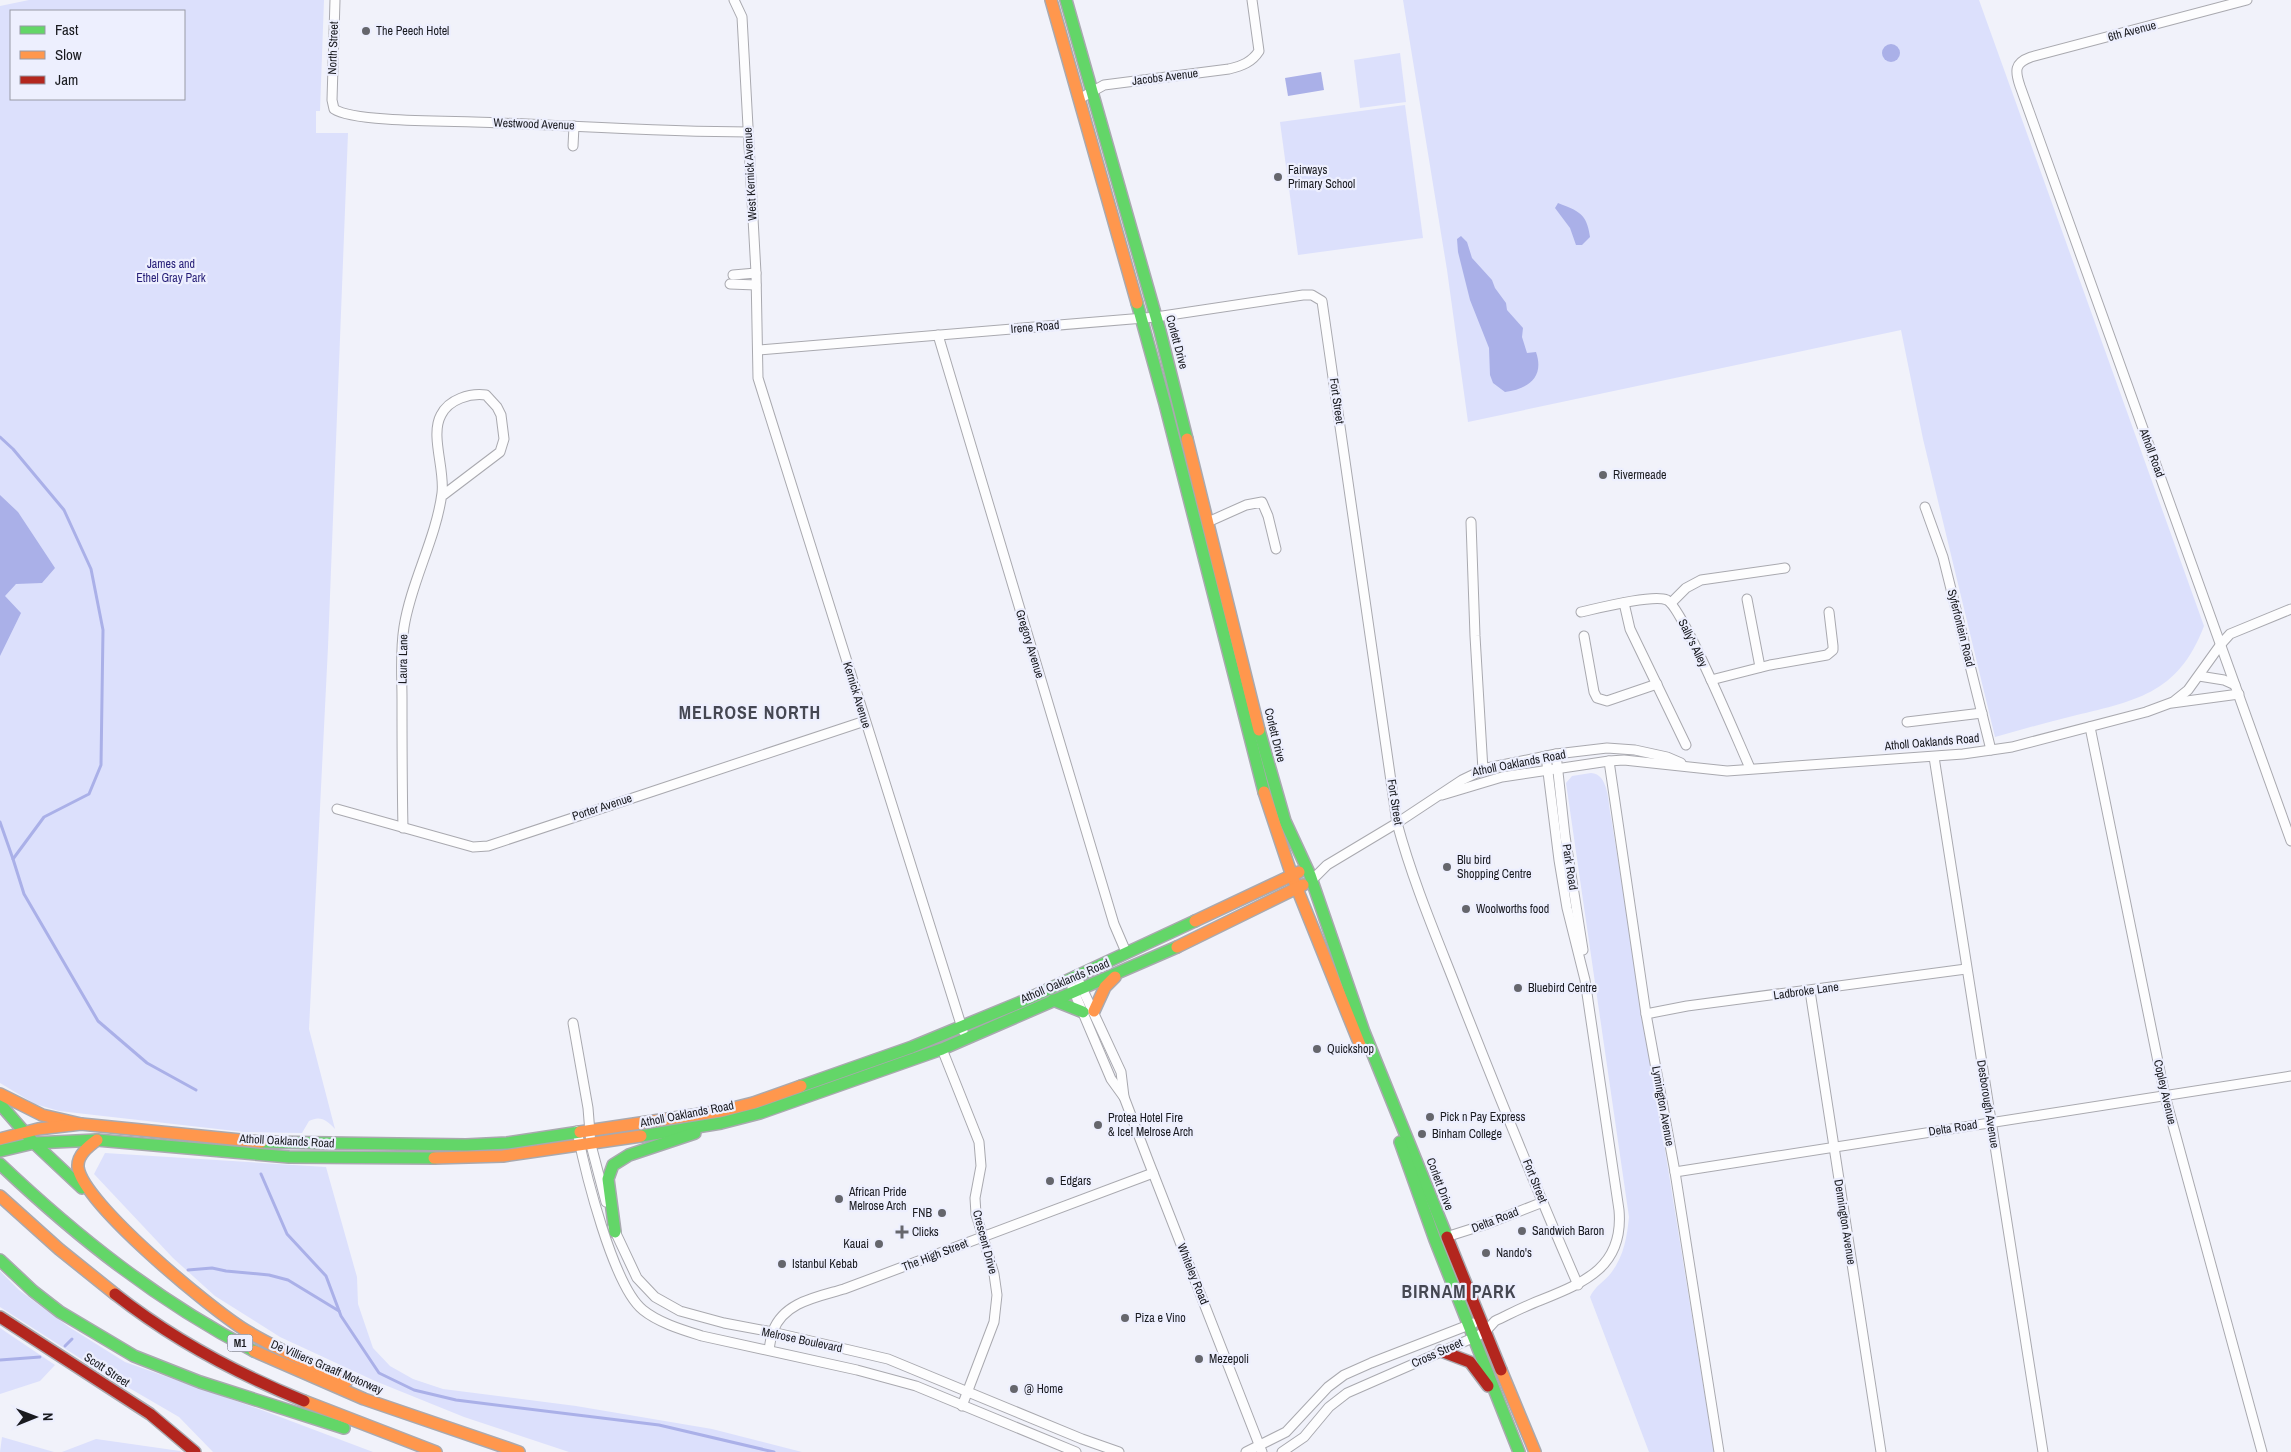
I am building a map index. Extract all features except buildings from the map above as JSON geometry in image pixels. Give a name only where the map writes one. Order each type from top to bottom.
[{"type":"main road","name":"Corlett Drive","points":[[1052,0],[1193,511],[1258,774],[1292,876],[1393,1124],[1436,1240],[1535,1452]]},
{"type":"main road","name":"Corlett Drive","points":[[1066,0],[1156,317],[1269,769],[1285,821],[1312,880],[1364,1032],[1446,1238],[1475,1322]]},
{"type":"main road","name":"Atholl Oaklands Road","points":[[0,1139],[24,1132],[63,1125],[81,1124],[261,1142],[489,1144],[721,1110],[753,1102],[912,1046],[1021,1002],[1307,868]]},
{"type":"main road","name":"Atholl Oaklands Road","points":[[0,1151],[34,1143],[97,1140],[251,1154],[308,1157],[493,1156],[586,1146],[721,1123],[760,1113],[966,1039],[1053,1000],[1124,972],[1207,934],[1312,880]]},
{"type":"main road","points":[[1178,930],[1197,930],[1207,934]]},
{"type":"main road","points":[[1053,1000],[1088,1012],[1105,987],[1124,972]]},
{"type":"main road","points":[[0,1094],[42,1114],[81,1124]]},
{"type":"main road","points":[[0,1104],[34,1143],[172,1273],[232,1322],[350,1383],[374,1404]]},
{"type":"main road","points":[[615,1232],[608,1178],[613,1165],[629,1155],[721,1123]]},
{"type":"main road","points":[[97,1140],[82,1153],[78,1161],[78,1171],[84,1184],[106,1210]]},
{"type":"main road","name":"De Villiers Graaff Motorway","points":[[0,1164],[86,1241],[138,1281],[202,1321],[252,1349],[312,1378],[374,1404],[519,1452]]},
{"type":"main road","name":"M1","points":[[0,1196],[80,1267],[132,1305],[195,1346],[293,1397],[436,1452]]},
{"type":"main road","points":[[0,1260],[33,1291],[60,1312],[134,1356],[200,1382],[326,1423],[405,1441]]},
{"type":"main road","name":"Scott Street","points":[[0,1317],[150,1414],[195,1452]]},
{"type":"main road","name":"Corlett Drive","points":[[1480,1334],[1499,1402],[1519,1452]]},
{"type":"main road","points":[[1441,1351],[1470,1362],[1499,1402]]},
{"type":"street","name":"North Street","points":[[332,96],[335,0]]},
{"type":"street","name":"West Kernick Avenue","points":[[734,0],[742,17],[756,273],[758,350]]},
{"type":"street","name":"Jacobs Avenue","points":[[1079,98],[1104,85],[1243,66],[1256,55],[1259,46],[1252,0]]},
{"type":"street","name":"6th Avenue","points":[[2018,64],[2030,57],[2247,0]]},
{"type":"street","name":"Atholl Road","points":[[2018,64],[2016,72],[2020,86],[2291,841]]},
{"type":"street","name":"Westwood Avenue","points":[[332,96],[334,109],[342,114],[362,117],[748,132]]},
{"type":"street","points":[[573,146],[574,126]]},
{"type":"street","points":[[756,273],[731,280],[756,285]]},
{"type":"street","name":"Irene Road","points":[[758,350],[1156,317],[1312,295]]},
{"type":"street","name":"Fort Street","points":[[1312,295],[1322,301],[1324,308],[1397,823],[1406,858],[1578,1285]]},
{"type":"street","name":"Gregory Avenue","points":[[938,335],[1114,924],[1126,952]]},
{"type":"street","name":"Kernick Avenue","points":[[758,350],[757,369],[762,392],[966,1039]]},
{"type":"street","name":"Laura Lane","points":[[403,828],[402,640],[408,609],[432,536],[442,496],[444,478],[437,426],[441,414],[450,404],[471,395],[486,395],[498,407],[503,426],[504,439],[500,452],[442,496]]},
{"type":"street","points":[[1208,522],[1246,504],[1262,502],[1268,516],[1276,549]]},
{"type":"street","name":"Syferfontein Road","points":[[1925,507],[1944,557],[1991,750]]},
{"type":"street","points":[[1471,522],[1475,636],[1484,770]]},
{"type":"street","points":[[1581,612],[1654,598],[1671,603],[1686,588],[1701,580],[1785,568]]},
{"type":"street","points":[[1746,599],[1760,667]]},
{"type":"street","name":"Sally's Alley","points":[[1671,603],[1681,618],[1711,680],[1750,768]]},
{"type":"street","points":[[1624,604],[1630,630],[1686,745]]},
{"type":"street","name":"Atholl Oaklands Road","points":[[1442,795],[1497,779],[1609,761],[1624,760],[1720,771],[1934,756],[1991,750],[2090,727],[2146,712],[2170,703],[2184,695],[2230,634],[2242,627],[2291,608]]},
{"type":"street","points":[[1711,680],[1760,667],[1820,658],[1830,653],[1834,646],[1829,612]]},
{"type":"street","points":[[1584,636],[1594,692],[1597,698],[1607,702],[1657,684]]},
{"type":"street","points":[[2199,676],[2224,680],[2235,684]]},
{"type":"street","name":"Atholl Oaklands Road","points":[[2170,703],[2239,694]]},
{"type":"street","points":[[1908,722],[1982,713]]},
{"type":"street","name":"Porter Avenue","points":[[337,809],[473,847],[488,846],[865,720]]},
{"type":"street","name":"Copley Avenue","points":[[2090,727],[2165,1096],[2262,1452]]},
{"type":"street","name":"Atholl Oaklands Road","points":[[1312,880],[1327,865],[1442,795],[1462,780],[1484,770],[1556,754],[1624,748],[1667,757],[1691,767]]},
{"type":"street","name":"Park Road","points":[[1556,754],[1565,836],[1584,957],[1585,980]]},
{"type":"street","name":"Park Road","points":[[1546,756],[1561,874],[1585,980],[1615,1180]]},
{"type":"street","name":"Desborough Avenue","points":[[1934,756],[2043,1452]]},
{"type":"street","name":"Lymington Avenue","points":[[1609,761],[1646,1014],[1675,1172],[1719,1452]]},
{"type":"street","name":"Atholl Oaklands Road","points":[[1307,868],[1327,865]]},
{"type":"street","name":"Ladbroke Lane","points":[[1646,1014],[1687,1006],[1966,969]]},
{"type":"street","name":"Whiteley Road","points":[[1072,977],[1088,1012],[1121,1072],[1124,1097],[1261,1449]]},
{"type":"street","name":"Dennington Avenue","points":[[1810,991],[1881,1452]]},
{"type":"street","name":"Melrose Boulevard","points":[[573,1023],[588,1108],[589,1130],[586,1146],[608,1246],[626,1289],[642,1310],[682,1329],[702,1336],[881,1376],[916,1386],[1076,1452]]},
{"type":"street","name":"Crescent Drive","points":[[942,1048],[979,1142],[981,1166],[975,1206],[995,1280],[996,1310],[991,1331],[962,1406]]},
{"type":"street","name":"Delta Road","points":[[1675,1172],[2291,1076]]},
{"type":"street","name":"Melrose Boulevard","points":[[577,1132],[586,1146],[615,1232],[637,1278],[650,1292],[670,1306],[690,1315],[888,1359],[1082,1439],[1119,1452]]},
{"type":"street","name":"The High Street","points":[[769,1350],[772,1332],[780,1317],[787,1310],[799,1304],[1153,1173]]},
{"type":"street","name":"Cross Street","points":[[1282,1452],[1304,1436],[1324,1412],[1342,1397],[1360,1386],[1480,1334],[1495,1321],[1578,1285],[1607,1262],[1617,1241],[1620,1222],[1615,1180]]},
{"type":"street","name":"Delta Road","points":[[1446,1238],[1543,1202]]},
{"type":"street","name":"Cross Street","points":[[1261,1449],[1286,1432],[1335,1381],[1371,1363],[1475,1322],[1495,1321]]},
{"type":"street","points":[[1246,1452],[1261,1449]]},
{"type":"green space","name":"James and Ethel Gray Park","points":[[29,0],[324,0],[320,111],[316,111],[316,133],[348,133],[328,647],[309,1029],[335,1129],[326,1121],[317,1118],[309,1121],[302,1133],[244,1132],[59,1111],[35,1104],[0,1083],[0,6]]},
{"type":"green space","points":[[1403,0],[1979,0],[2204,626],[2193,649],[2181,667],[2167,681],[2133,699],[2114,706],[1995,737],[1923,439],[1901,330],[1468,422],[1447,270]]},
{"type":"green space","points":[[1400,53],[1406,102],[1360,108],[1354,60]]},
{"type":"green space","points":[[1405,105],[1423,238],[1298,255],[1280,122]]},
{"type":"green space","points":[[1591,773],[1601,778],[1607,790],[1714,1452],[1649,1452],[1590,1297],[1594,1290],[1611,1273],[1619,1260],[1626,1239],[1629,1217],[1566,783],[1572,776]]},
{"type":"green space","points":[[105,1153],[326,1167],[357,1277],[358,1304],[373,1348],[390,1366],[413,1379],[443,1389],[576,1406],[712,1429],[802,1452],[569,1452],[464,1417],[375,1381],[280,1337],[215,1296],[173,1258],[94,1174]]},
{"type":"green space","points":[[0,1271],[19,1290],[69,1327],[125,1362],[259,1409],[373,1452],[213,1452],[179,1417],[100,1371],[0,1307]]},
{"type":"green space","points":[[0,1328],[55,1365],[40,1381],[0,1394]]},
{"type":"green space","points":[[2,1437],[54,1452],[0,1452]]},
{"type":"green space","points":[[96,1439],[180,1451],[181,1452],[62,1452]]},
{"type":"water","points":[[1887,44],[1895,44],[1900,49],[1898,60],[1887,62],[1882,57],[1882,49]]},
{"type":"water","points":[[1321,72],[1324,90],[1288,96],[1285,78]]},
{"type":"water","points":[[1558,203],[1576,211],[1587,223],[1590,237],[1582,245],[1576,245],[1570,228],[1555,208]]},
{"type":"water","points":[[1461,236],[1467,242],[1472,258],[1492,280],[1495,288],[1506,303],[1507,310],[1523,328],[1522,337],[1527,353],[1536,352],[1538,369],[1536,375],[1532,381],[1520,388],[1505,392],[1493,383],[1490,375],[1489,348],[1470,300],[1458,252],[1457,239]]},
{"type":"water","points":[[0,495],[18,512],[55,568],[42,583],[16,584],[5,596],[21,613],[0,656]]},
{"type":"waterway","points":[[0,437],[13,449],[64,510],[91,569],[103,630],[101,765],[89,794],[44,817],[13,859],[24,894],[98,1021],[147,1063],[196,1090]]},
{"type":"waterway","points":[[0,822],[13,859]]},
{"type":"waterway","points":[[261,1174],[287,1234],[326,1276],[341,1316],[379,1373],[414,1390],[456,1400],[659,1425],[774,1452]]},
{"type":"waterway","points":[[188,1270],[212,1268],[269,1275],[288,1280],[339,1311]]},
{"type":"waterway","points":[[65,1346],[72,1339]]},
{"type":"waterway","points":[[0,1360],[40,1357]]},
{"type":"traffic: fast","points":[[1066,0],[1160,331],[1187,439]]},
{"type":"traffic: fast","points":[[1137,303],[1165,404],[1264,792]]},
{"type":"traffic: fast","points":[[1259,730],[1285,821],[1310,875],[1364,1032],[1447,1237]]},
{"type":"traffic: fast","points":[[801,1086],[912,1047],[1021,1002],[1195,921]]},
{"type":"traffic: fast","points":[[641,1136],[721,1123],[760,1113],[942,1049],[1177,947]]},
{"type":"traffic: fast","points":[[1053,1000],[1083,1012]]},
{"type":"traffic: fast","points":[[0,1104],[34,1143],[82,1188]]},
{"type":"traffic: fast","points":[[261,1142],[466,1145],[507,1143],[580,1132]]},
{"type":"traffic: fast","points":[[615,1232],[608,1179],[613,1165],[629,1155],[695,1133]]},
{"type":"traffic: fast","points":[[0,1151],[34,1143],[97,1140],[289,1157],[434,1158]]},
{"type":"traffic: fast","points":[[1400,1142],[1435,1240],[1519,1452]]},
{"type":"traffic: fast","points":[[0,1164],[89,1242],[152,1290],[219,1332],[254,1351]]},
{"type":"traffic: fast","points":[[0,1260],[33,1291],[60,1312],[134,1356],[200,1382],[344,1428]]},
{"type":"traffic: slow","points":[[1051,0],[1137,303]]},
{"type":"traffic: slow","points":[[1187,439],[1259,730]]},
{"type":"traffic: slow","points":[[1264,792],[1292,876],[1360,1045]]},
{"type":"traffic: slow","points":[[1195,921],[1299,872]]},
{"type":"traffic: slow","points":[[1177,947],[1303,885]]},
{"type":"traffic: slow","points":[[1094,1011],[1105,987],[1115,977]]},
{"type":"traffic: slow","points":[[580,1132],[721,1111],[753,1103],[801,1086]]},
{"type":"traffic: slow","points":[[0,1094],[42,1115],[81,1124]]},
{"type":"traffic: slow","points":[[0,1139],[38,1129],[81,1124],[261,1142]]},
{"type":"traffic: slow","points":[[434,1158],[503,1156],[641,1136]]},
{"type":"traffic: slow","points":[[97,1140],[81,1155],[78,1167],[85,1183],[101,1205],[124,1229],[178,1279],[245,1330],[283,1351],[347,1381]]},
{"type":"traffic: slow","points":[[0,1196],[59,1249],[115,1294]]},
{"type":"traffic: slow","points":[[254,1351],[364,1399],[519,1452]]},
{"type":"traffic: slow","points":[[1501,1370],[1535,1452]]},
{"type":"traffic: slow","points":[[304,1401],[436,1452]]},
{"type":"traffic: jam","points":[[1447,1237],[1501,1370]]},
{"type":"traffic: jam","points":[[115,1294],[136,1310],[206,1354],[254,1379],[304,1401]]},
{"type":"traffic: jam","points":[[0,1317],[150,1414],[195,1452]]},
{"type":"traffic: jam","points":[[1441,1351],[1470,1362],[1488,1386]]},
{"type":"place","name":"The Peech Hotel","points":[[366,31]]},
{"type":"place","name":"Fairways Primary School","points":[[1278,177]]},
{"type":"place","name":"Rivermeade","points":[[1603,475]]},
{"type":"place","name":"Blu bird Shopping Centre","points":[[1447,867]]},
{"type":"place","name":"Woolworths food","points":[[1466,909]]},
{"type":"place","name":"Bluebird Centre","points":[[1518,988]]},
{"type":"place","name":"Quickshop","points":[[1317,1049]]},
{"type":"place","name":"Pick n Pay Express","points":[[1430,1117]]},
{"type":"place","name":"Protea Hotel Fire & Ice! Melrose Arch","points":[[1098,1125]]},
{"type":"place","name":"Binham College","points":[[1422,1134]]},
{"type":"place","name":"Edgars","points":[[1050,1181]]},
{"type":"place","name":"African Pride Melrose Arch","points":[[839,1199]]},
{"type":"place","name":"FNB","points":[[942,1213]]},
{"type":"place","name":"Sandwich Baron","points":[[1522,1231]]},
{"type":"place","name":"Clicks","points":[[902,1232]]},
{"type":"place","name":"Kauai","points":[[879,1244]]},
{"type":"place","name":"Nando's","points":[[1486,1253]]},
{"type":"place","name":"Istanbul Kebab","points":[[782,1264]]},
{"type":"place","name":"Piza e Vino","points":[[1125,1318]]},
{"type":"place","name":"Mezepoli","points":[[1199,1359]]},
{"type":"place","name":"@ Home","points":[[1014,1389]]},
{"type":"district","name":"MELROSE NORTH","points":[[750,713]]},
{"type":"district","name":"BIRNAM PARK","points":[[1459,1292]]}]
